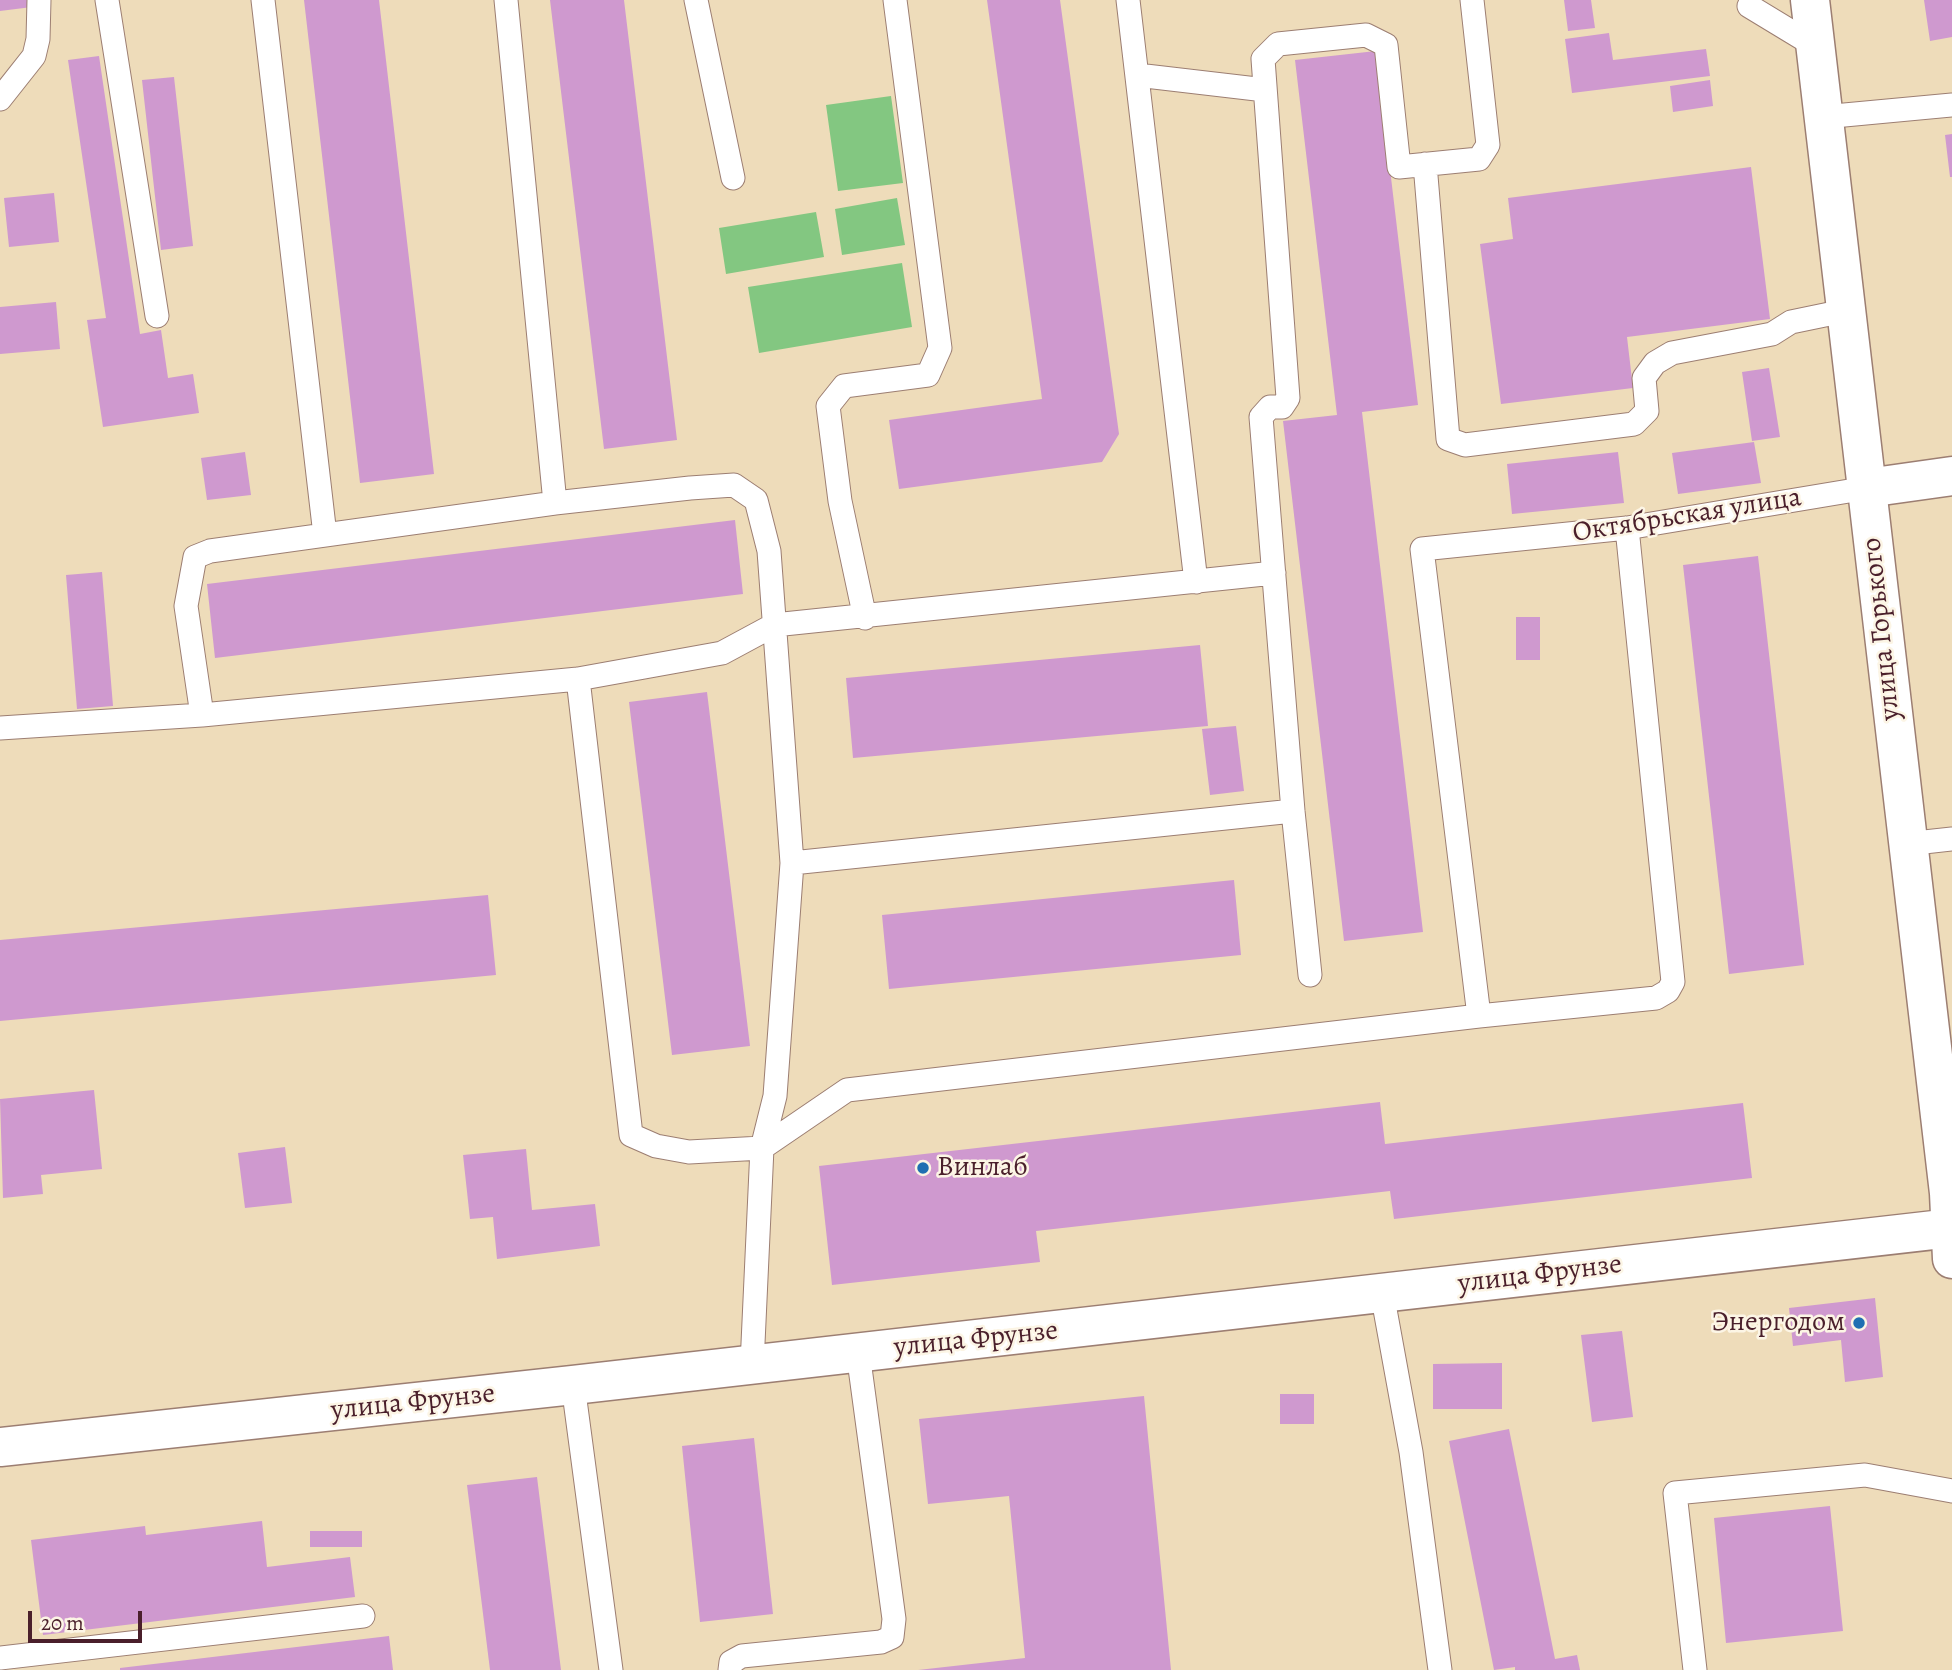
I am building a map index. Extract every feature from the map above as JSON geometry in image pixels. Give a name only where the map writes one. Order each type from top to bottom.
[{"type":"street","name":"улица Горького","points":[[1810,0],[1906,844],[1949,1192],[1951,1239]]},
{"type":"street","name":"Октябрьская улица","points":[[1867,488],[1952,476]]},
{"type":"street","name":"улица Фрунзе","points":[[0,1447],[1382,1293],[1951,1239]]},
{"type":"lane","points":[[0,99],[34,56],[38,39],[39,0]]},
{"type":"lane","points":[[107,0],[158,316]]},
{"type":"lane","points":[[263,0],[325,535]]},
{"type":"lane","points":[[506,0],[555,503]]},
{"type":"lane","points":[[696,0],[733,178]]},
{"type":"lane","points":[[865,618],[840,501],[828,406],[844,386],[928,375],[940,348],[895,0]]},
{"type":"lane","points":[[1128,0],[1196,582]]},
{"type":"lane","points":[[1310,975],[1293,811],[1261,417],[1270,407],[1282,407],[1288,398],[1263,59],[1278,44],[1366,36],[1386,45],[1399,167],[1479,159],[1488,145],[1472,0]]},
{"type":"lane","points":[[1749,6],[1815,46]]},
{"type":"lane","points":[[1137,75],[1265,90]]},
{"type":"lane","points":[[1823,117],[1952,104]]},
{"type":"lane","points":[[1425,164],[1448,439],[1465,445],[1634,424],[1647,411],[1644,378],[1654,363],[1672,353],[1772,334],[1791,321],[1844,311]]},
{"type":"lane","points":[[202,716],[186,606],[195,557],[210,551],[555,503],[734,485],[756,500],[769,551],[792,863],[775,1096],[762,1148],[752,1365]]},
{"type":"lane","name":"Октябрьская улица","points":[[1479,1016],[1422,549],[1627,528],[1867,488]]},
{"type":"lane","points":[[578,679],[631,1135],[656,1146],[689,1152],[762,1148],[847,1090],[1479,1016],[1656,998],[1668,991],[1673,982],[1627,528]]},
{"type":"lane","points":[[0,728],[202,716],[578,679],[722,653],[774,625],[865,618],[1274,573]]},
{"type":"lane","points":[[792,863],[1293,811]]},
{"type":"lane","points":[[1906,844],[1952,839]]},
{"type":"lane","points":[[1382,1293],[1410,1452],[1440,1670]]},
{"type":"lane","points":[[730,1670],[731,1662],[742,1656],[881,1642],[892,1637],[894,1619],[858,1353]]},
{"type":"lane","points":[[573,1385],[611,1670]]},
{"type":"lane","points":[[1695,1670],[1675,1493],[1864,1475],[1952,1491]]},
{"type":"lane","points":[[0,1658],[363,1616]]},
{"type":"green space","points":[[891,96],[903,183],[838,191],[826,105]]},
{"type":"green space","points":[[897,198],[905,245],[842,255],[835,209]]},
{"type":"green space","points":[[816,212],[824,257],[726,274],[719,228]]},
{"type":"green space","points":[[902,263],[912,327],[759,353],[748,287]]},
{"type":"building","points":[[0,0],[31,0],[32,7],[0,11]]},
{"type":"building","points":[[304,0],[379,0],[434,474],[360,483]]},
{"type":"building","points":[[550,0],[624,0],[677,440],[604,449]]},
{"type":"building","points":[[987,0],[1060,0],[1119,434],[1102,462],[899,489],[889,420],[1042,399]]},
{"type":"building","points":[[1564,0],[1591,0],[1595,28],[1568,31]]},
{"type":"building","points":[[1924,0],[1952,0],[1952,37],[1930,41]]},
{"type":"building","points":[[1609,33],[1613,60],[1706,49],[1710,76],[1572,93],[1565,39]]},
{"type":"building","points":[[1376,51],[1418,405],[1362,412],[1423,932],[1344,941],[1283,421],[1337,415],[1295,60]]},
{"type":"building","points":[[99,56],[140,334],[161,330],[168,378],[193,374],[199,413],[103,427],[87,320],[106,318],[68,60]]},
{"type":"building","points":[[174,77],[193,246],[161,250],[142,80]]},
{"type":"building","points":[[1710,80],[1713,106],[1673,112],[1670,86]]},
{"type":"building","points":[[1952,134],[1952,177],[1950,177],[1945,135]]},
{"type":"building","points":[[1751,167],[1770,319],[1627,337],[1633,388],[1501,404],[1480,244],[1513,239],[1508,198]]},
{"type":"building","points":[[54,193],[59,242],[9,247],[4,198]]},
{"type":"building","points":[[56,302],[60,349],[0,354],[0,307]]},
{"type":"building","points":[[1769,368],[1780,437],[1752,441],[1742,372]]},
{"type":"building","points":[[1754,442],[1761,483],[1678,494],[1672,453]]},
{"type":"building","points":[[245,452],[251,495],[207,500],[201,458]]},
{"type":"building","points":[[1618,452],[1624,503],[1512,514],[1507,464]]},
{"type":"building","points":[[735,520],[743,594],[215,658],[207,584]]},
{"type":"building","points":[[1758,556],[1804,965],[1729,974],[1683,565]]},
{"type":"building","points":[[102,572],[113,706],[77,709],[66,575]]},
{"type":"building","points":[[1516,617],[1540,617],[1540,660],[1516,660]]},
{"type":"building","points":[[1200,645],[1208,726],[853,758],[846,678]]},
{"type":"building","points":[[707,692],[750,1046],[672,1055],[629,702]]},
{"type":"building","points":[[1236,726],[1244,791],[1210,795],[1202,729]]},
{"type":"building","points":[[1234,880],[1241,955],[889,989],[882,915]]},
{"type":"building","points":[[488,895],[496,975],[0,1021],[0,940]]},
{"type":"building","points":[[94,1090],[102,1169],[41,1175],[43,1194],[3,1198],[0,1099]]},
{"type":"building","points":[[1380,1102],[1385,1144],[1743,1103],[1752,1178],[1394,1219],[1390,1191],[1036,1231],[1040,1262],[832,1285],[819,1166]]},
{"type":"building","points":[[285,1147],[292,1203],[245,1208],[238,1153]]},
{"type":"building","points":[[526,1149],[532,1210],[595,1204],[600,1246],[497,1259],[493,1217],[470,1219],[463,1155]]},
{"type":"building","points":[[1875,1298],[1883,1377],[1845,1382],[1841,1340],[1793,1346],[1789,1308]]},
{"type":"building","points":[[1622,1331],[1633,1417],[1592,1422],[1581,1335]]},
{"type":"building","points":[[1502,1363],[1502,1409],[1433,1409],[1433,1364]]},
{"type":"building","points":[[1280,1394],[1314,1394],[1314,1424],[1280,1424]]},
{"type":"building","points":[[1144,1396],[1171,1670],[918,1670],[1025,1658],[1009,1496],[928,1504],[919,1419]]},
{"type":"building","points":[[1509,1429],[1555,1659],[1577,1655],[1580,1670],[1515,1670],[1515,1667],[1494,1670],[1449,1441]]},
{"type":"building","points":[[754,1438],[773,1614],[700,1622],[682,1446]]},
{"type":"building","points":[[537,1477],[561,1670],[490,1670],[467,1485]]},
{"type":"building","points":[[1830,1506],[1843,1631],[1726,1643],[1714,1518]]},
{"type":"building","points":[[262,1521],[267,1567],[350,1557],[355,1597],[43,1635],[31,1540],[145,1526],[146,1535]]},
{"type":"building","points":[[310,1531],[362,1531],[362,1547],[310,1547]]},
{"type":"building","points":[[389,1636],[393,1670],[120,1670],[120,1668]]},
{"type":"place","name":"Винлаб","points":[[923,1168]]},
{"type":"place","name":"Энергодом","points":[[1859,1323]]}]
